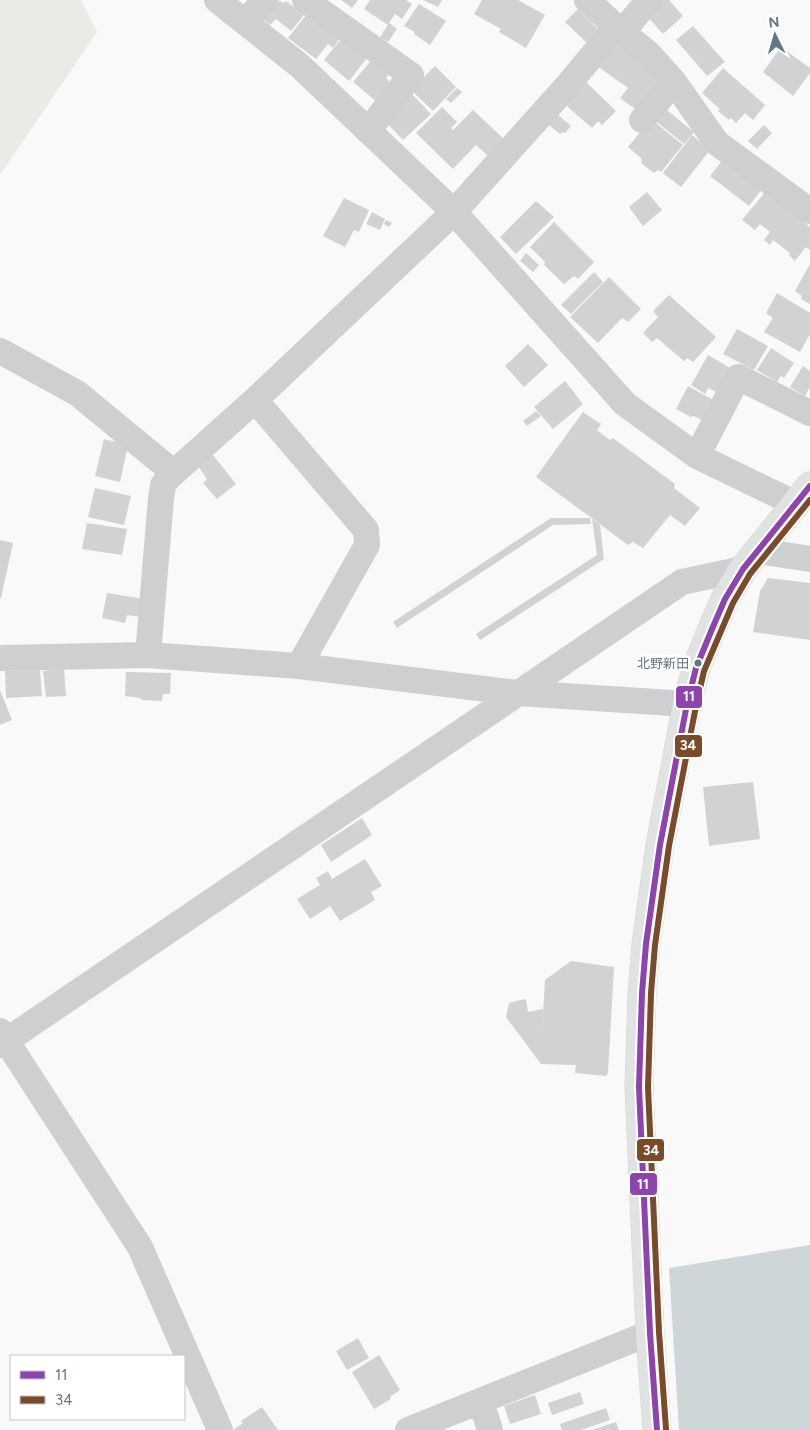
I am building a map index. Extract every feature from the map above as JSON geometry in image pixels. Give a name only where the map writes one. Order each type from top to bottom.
[{"type":"main road","points":[[658,1430],[650,1333],[639,1088],[642,993],[646,944],[660,845],[687,704],[696,668],[725,599],[750,560],[803,495]]},
{"type":"street","points":[[216,0],[300,66],[454,212],[625,404],[696,456],[803,495]]},
{"type":"street","points":[[245,22],[265,0]]},
{"type":"street","points":[[305,0],[411,76],[368,131]]},
{"type":"street","points":[[588,0],[648,53],[674,82],[717,143],[810,211]]},
{"type":"street","points":[[148,655],[162,498],[164,485],[173,472],[255,400],[454,212],[619,29],[649,0]]},
{"type":"street","points":[[642,120],[674,82]]},
{"type":"street","points":[[0,351],[77,394],[173,472]]},
{"type":"street","points":[[696,456],[738,377],[810,413]]},
{"type":"street","points":[[255,400],[366,530],[367,545],[299,666]]},
{"type":"street","points":[[220,1430],[140,1247],[2,1039],[682,582],[750,560],[810,559]]},
{"type":"street","points":[[0,658],[148,655],[299,666],[518,693],[687,704]]},
{"type":"street","points":[[408,1430],[650,1333]]},
{"type":"street","points":[[481,1401],[490,1430]]},
{"type":"shaded area","points":[[0,0],[81,0],[97,32],[0,175]]},
{"type":"shaded area","points":[[810,1245],[810,1430],[679,1430],[669,1268]]},
{"type":"building","points":[[277,0],[284,3],[286,1],[304,15],[291,31],[276,19],[270,25],[261,17]]},
{"type":"building","points":[[341,0],[358,0],[352,8]]},
{"type":"building","points":[[370,0],[406,0],[412,4],[402,19],[395,14],[389,23],[397,29],[388,42],[380,37],[388,25],[364,9]]},
{"type":"building","points":[[423,0],[442,0],[438,7]]},
{"type":"building","points":[[482,0],[518,0],[545,15],[526,48],[499,32],[501,29],[474,14]]},
{"type":"building","points":[[662,0],[669,0],[683,16],[663,34],[646,15]]},
{"type":"building","points":[[419,4],[446,21],[430,45],[414,34],[415,32],[404,26]]},
{"type":"building","points":[[578,9],[601,32],[589,45],[565,22]]},
{"type":"building","points":[[307,14],[341,37],[333,48],[328,44],[316,59],[288,38]]},
{"type":"building","points":[[693,26],[725,62],[707,76],[676,40]]},
{"type":"building","points":[[342,38],[367,58],[349,81],[324,60]]},
{"type":"building","points":[[617,42],[665,80],[641,113],[620,98],[628,88],[597,66]]},
{"type":"building","points":[[781,47],[810,68],[810,73],[793,96],[763,72]]},
{"type":"building","points":[[374,57],[391,72],[386,78],[390,82],[377,102],[353,82]]},
{"type":"building","points":[[435,66],[456,87],[433,111],[411,90]]},
{"type":"building","points":[[723,68],[765,105],[753,120],[745,113],[736,123],[731,118],[729,120],[702,93]]},
{"type":"building","points":[[585,81],[616,111],[602,125],[598,121],[592,128],[565,103]]},
{"type":"building","points":[[457,88],[462,92],[451,103],[446,99]]},
{"type":"building","points":[[411,93],[431,114],[403,140],[383,119]]},
{"type":"building","points":[[662,106],[694,132],[684,144],[653,119]]},
{"type":"building","points":[[442,107],[457,122],[451,128],[453,130],[473,110],[504,139],[488,156],[476,145],[453,169],[416,133]]},
{"type":"building","points":[[556,113],[571,126],[565,133],[562,132],[560,134],[546,123]]},
{"type":"building","points":[[651,119],[683,145],[661,172],[658,170],[654,173],[641,163],[642,159],[628,147]]},
{"type":"building","points":[[764,125],[772,133],[757,149],[748,141]]},
{"type":"building","points":[[692,135],[710,150],[681,187],[663,173]]},
{"type":"building","points":[[724,158],[763,188],[749,206],[710,176]]},
{"type":"building","points":[[766,191],[810,227],[810,250],[806,247],[795,261],[789,255],[790,253],[773,240],[770,245],[764,240],[770,232],[760,224],[755,230],[742,220]]},
{"type":"building","points":[[647,192],[662,210],[643,226],[629,207]]},
{"type":"building","points":[[344,198],[369,210],[359,232],[354,230],[345,247],[323,236]]},
{"type":"building","points":[[536,201],[554,217],[516,254],[500,237]]},
{"type":"building","points":[[372,212],[385,219],[380,230],[366,224]]},
{"type":"building","points":[[386,220],[392,223],[389,227],[384,224]]},
{"type":"building","points":[[554,222],[594,262],[578,279],[574,276],[564,284],[544,265],[545,262],[530,247]]},
{"type":"building","points":[[526,253],[539,265],[533,272],[520,261]]},
{"type":"building","points":[[810,264],[810,304],[801,299],[802,296],[795,291]]},
{"type":"building","points":[[594,272],[603,282],[571,314],[561,305]]},
{"type":"building","points":[[609,277],[641,309],[628,322],[622,318],[598,343],[570,317]]},
{"type":"building","points":[[777,293],[810,313],[810,334],[800,352],[764,332],[773,318],[766,313]]},
{"type":"building","points":[[669,295],[716,337],[693,362],[687,358],[684,361],[657,338],[652,342],[643,333],[658,317],[653,311]]},
{"type":"building","points":[[737,329],[768,346],[754,370],[723,354]]},
{"type":"building","points":[[528,344],[548,365],[524,387],[505,366]]},
{"type":"building","points":[[771,348],[794,363],[784,378],[781,376],[777,382],[757,370]]},
{"type":"building","points":[[708,355],[732,369],[718,393],[708,388],[705,394],[691,385]]},
{"type":"building","points":[[803,366],[810,371],[810,387],[805,396],[790,387]]},
{"type":"building","points":[[565,381],[583,404],[553,429],[534,407]]},
{"type":"building","points":[[688,386],[715,401],[704,421],[676,409]]},
{"type":"building","points":[[536,411],[541,416],[527,426],[523,421]]},
{"type":"building","points":[[583,412],[601,424],[597,430],[610,440],[613,438],[675,484],[674,488],[700,508],[685,526],[670,515],[643,548],[633,542],[628,545],[536,477]]},
{"type":"building","points":[[104,439],[128,445],[120,482],[95,476]]},
{"type":"building","points":[[213,455],[236,484],[217,499],[203,483],[207,479],[198,466]]},
{"type":"building","points":[[95,488],[131,496],[124,525],[88,517]]},
{"type":"building","points":[[551,518],[590,518],[591,524],[553,525],[397,628],[393,622]]},
{"type":"building","points":[[592,519],[600,525],[604,559],[480,640],[476,634],[597,555]]},
{"type":"building","points":[[87,523],[127,529],[122,555],[82,549]]},
{"type":"building","points":[[0,540],[13,543],[1,598],[0,598]]},
{"type":"building","points":[[768,578],[810,583],[810,640],[753,632],[760,591]]},
{"type":"building","points":[[107,593],[144,599],[141,617],[127,615],[125,623],[102,618]]},
{"type":"building","points":[[40,669],[42,696],[6,698],[5,671]]},
{"type":"building","points":[[64,669],[66,696],[46,697],[43,671]]},
{"type":"building","points":[[126,672],[171,673],[170,694],[163,694],[162,701],[141,700],[141,698],[125,696]]},
{"type":"building","points":[[0,690],[12,720],[0,725]]},
{"type":"building","points":[[753,782],[760,839],[709,846],[703,787]]},
{"type":"building","points":[[362,818],[372,835],[331,862],[321,845]]},
{"type":"building","points":[[365,859],[382,886],[371,892],[375,900],[340,921],[330,906],[310,919],[297,899],[320,885],[316,878],[328,871],[332,879]]},
{"type":"building","points":[[571,961],[614,967],[608,1073],[606,1076],[575,1073],[576,1065],[541,1064],[506,1017],[509,1003],[524,999],[526,1000],[528,1012],[543,1009],[542,1031],[545,980]]},
{"type":"building","points":[[358,1338],[369,1358],[347,1370],[336,1351]]},
{"type":"building","points":[[379,1355],[400,1390],[390,1397],[391,1399],[374,1409],[352,1372]]},
{"type":"building","points":[[580,1392],[584,1404],[552,1415],[548,1403]]},
{"type":"building","points":[[535,1395],[541,1414],[510,1424],[504,1406]]},
{"type":"building","points":[[262,1407],[278,1430],[233,1430],[243,1423],[241,1421]]},
{"type":"building","points":[[606,1408],[610,1420],[581,1430],[562,1430],[560,1424]]},
{"type":"building","points":[[616,1422],[619,1430],[592,1430]]},
{"type":"transit line","name":"11","points":[[657,1430],[650,1333],[639,1087],[642,993],[646,944],[660,845],[687,704],[696,668],[712,629],[725,599],[743,569],[810,486]]},
{"type":"transit line","name":"34","points":[[666,1429],[659,1332],[648,1087],[651,993],[655,945],[669,846],[704,671],[733,603],[750,574],[810,500]]},
{"type":"place","name":"北野新田","points":[[698,663]]}]
